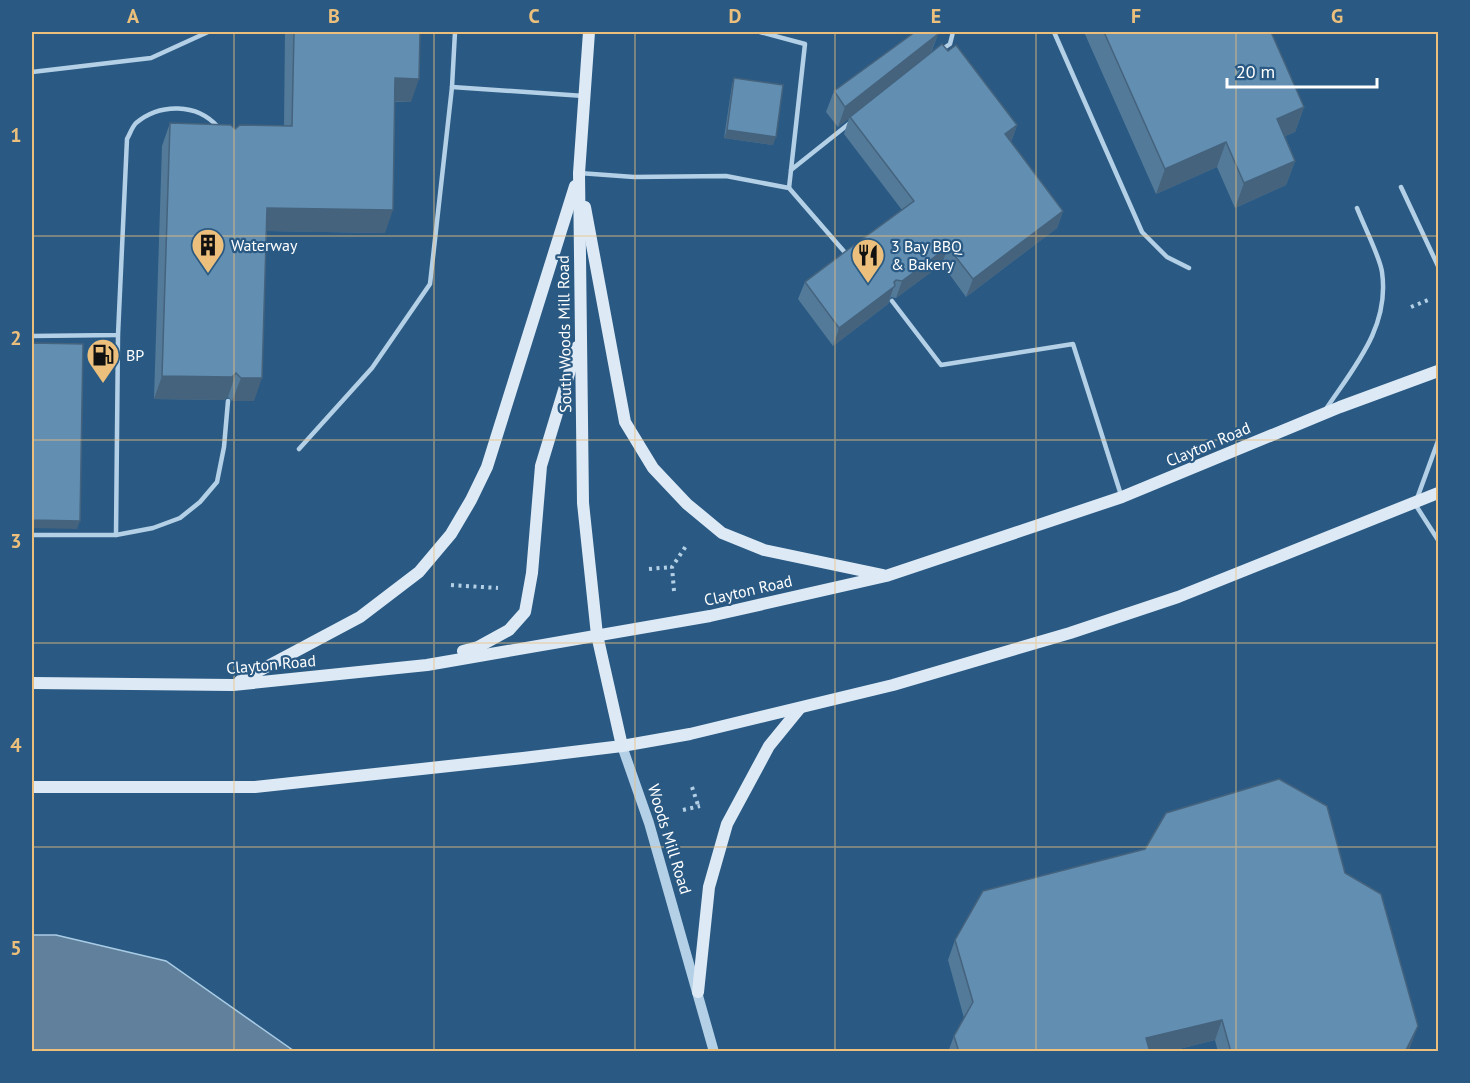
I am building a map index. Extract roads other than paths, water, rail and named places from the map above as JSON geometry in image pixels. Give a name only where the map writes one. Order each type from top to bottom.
[{"type":"main road","name":"South Woods Mill Road","points":[[589,32],[579,173],[580,334],[583,503],[597,635]]},
{"type":"main road","points":[[579,173],[625,422],[653,468],[687,504],[722,533],[764,550],[886,576]]},
{"type":"main road","points":[[233,685],[360,617],[419,572],[451,534],[487,467],[579,173]]},
{"type":"main road","points":[[400,668],[478,647],[509,630],[525,612],[532,573],[541,466],[580,334]]},
{"type":"main road","name":"Clayton Road","points":[[32,683],[233,685],[427,665],[710,616],[886,576],[1122,497],[1323,414],[1438,371]]},
{"type":"main road","points":[[32,787],[255,787],[622,746],[690,734],[893,686],[1070,633],[1178,597],[1438,493]]},
{"type":"main road","name":"Woods Mill Road","points":[[597,635],[622,746]]},
{"type":"main road","points":[[698,992],[709,887],[727,824],[769,746],[800,708]]},
{"type":"street","name":"Woods Mill Road","points":[[622,746],[649,823],[714,1052]]},
{"type":"lane","points":[[32,72],[151,58],[208,32]]},
{"type":"lane","points":[[299,449],[372,368],[430,284],[453,87],[455,32]]},
{"type":"lane","points":[[760,32],[805,44],[789,188]]},
{"type":"lane","points":[[936,54],[950,44],[953,32]]},
{"type":"lane","points":[[1054,32],[1142,232],[1167,257],[1189,268]]},
{"type":"lane","points":[[453,87],[585,96]]},
{"type":"lane","points":[[116,536],[118,335],[127,139],[135,124],[160,110],[177,107],[193,111],[213,122],[219,129]]},
{"type":"lane","points":[[791,170],[854,119]]},
{"type":"lane","points":[[579,173],[634,177],[726,176],[789,188],[851,260]]},
{"type":"lane","points":[[1401,188],[1438,266]]},
{"type":"lane","points":[[1323,414],[1374,336],[1382,309],[1382,271],[1357,208]]},
{"type":"lane","points":[[892,301],[941,365],[1073,344],[1122,497]]},
{"type":"lane","points":[[32,336],[118,335]]},
{"type":"lane","points":[[32,535],[116,536],[153,528],[180,518],[200,502],[217,482],[224,447],[228,401]]},
{"type":"lane","points":[[1438,441],[1415,504],[1438,540]]},
{"type":"water","points":[[32,935],[56,935],[166,961],[294,1051],[32,1051]]},
{"type":"place","name":"Waterway","points":[[208,274]]},
{"type":"place","name":"3 Bay BBQ & Bakery","points":[[868,284]]},
{"type":"place","name":"BP","points":[[103,384]]}]
